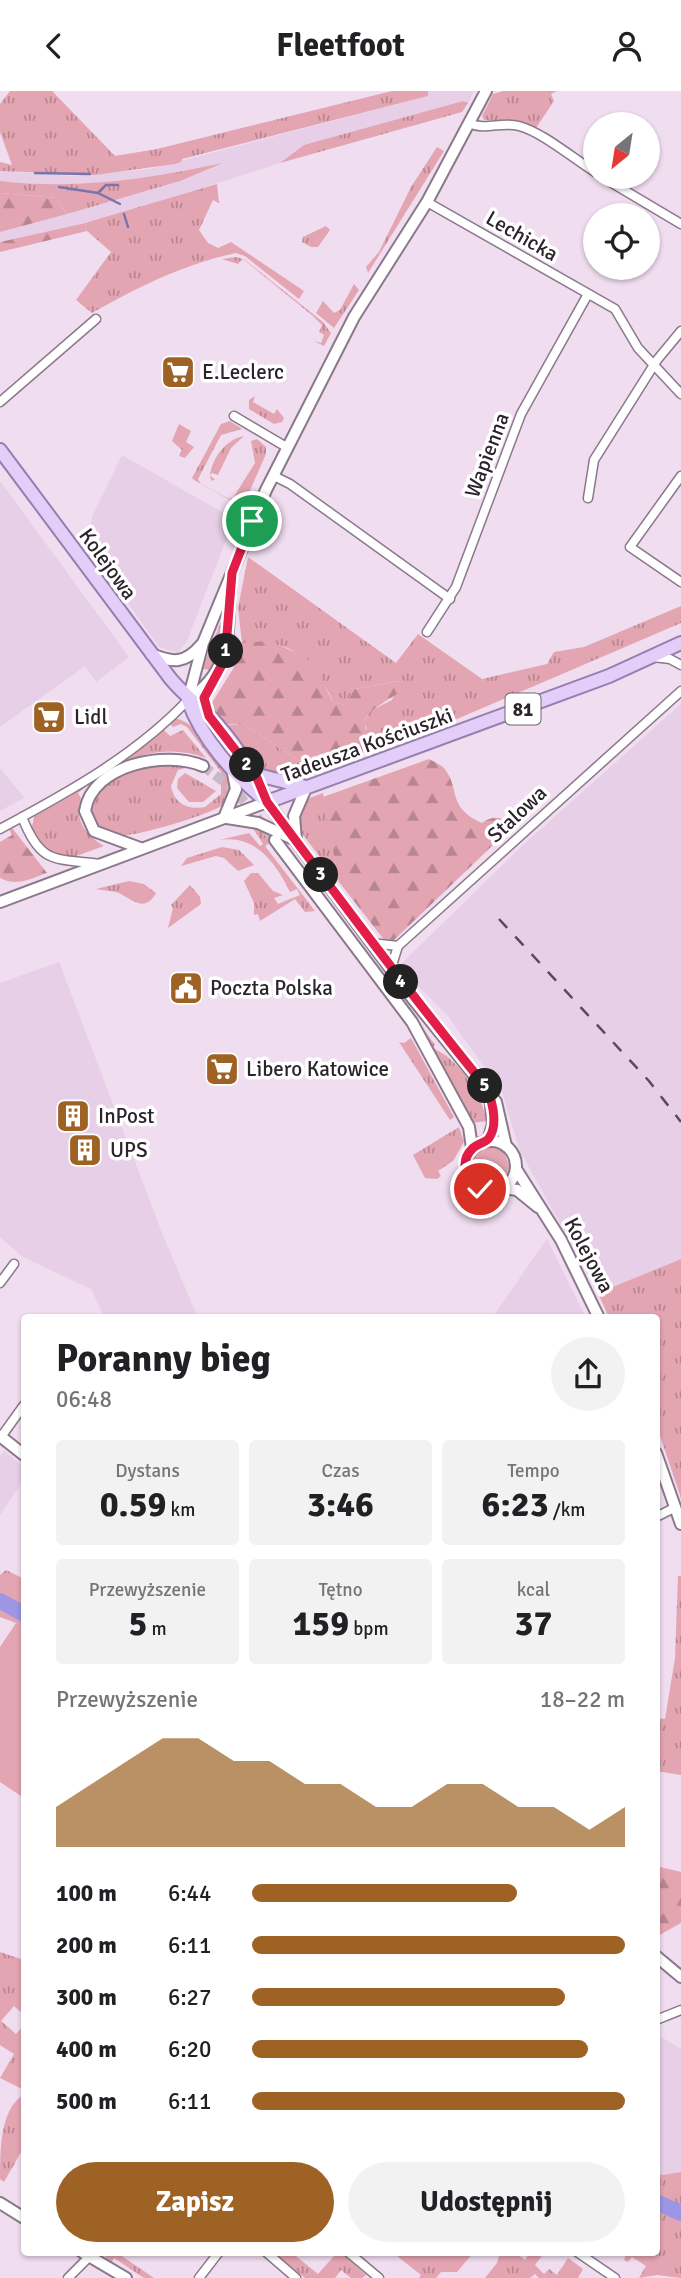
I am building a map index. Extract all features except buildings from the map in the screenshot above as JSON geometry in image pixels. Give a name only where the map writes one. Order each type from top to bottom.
[{"type":"main road","name":"Kolejowa","points":[[0,450],[151,654],[188,700],[209,716],[254,774],[267,802]]},
{"type":"main road","name":"Tadeusza Kościuszki","points":[[267,802],[541,702],[681,643]]},
{"type":"main road","name":"Kolejowa","points":[[188,700],[194,719],[245,784],[267,802]]},
{"type":"main road","points":[[254,774],[306,787]]},
{"type":"street","points":[[188,700],[203,643],[274,476],[354,317],[426,202],[486,91]]},
{"type":"street","points":[[469,123],[481,128],[508,125],[523,127],[583,164]]},
{"type":"street","points":[[623,189],[681,223]]},
{"type":"street","name":"Lechicka","points":[[426,202],[615,309],[638,348],[681,394]]},
{"type":"street","name":"Wapienna","points":[[427,632],[450,599],[521,414],[588,294]]},
{"type":"street","points":[[0,402],[96,320]]},
{"type":"street","points":[[588,498],[594,460],[654,366],[681,331]]},
{"type":"street","points":[[234,416],[288,448]]},
{"type":"street","points":[[274,476],[290,484],[450,599]]},
{"type":"street","points":[[681,476],[630,547],[681,582]]},
{"type":"street","points":[[0,829],[66,794],[132,750],[188,700],[207,687],[220,670],[226,653],[232,573]]},
{"type":"street","points":[[151,654],[172,661],[185,660],[203,643]]},
{"type":"street","points":[[650,657],[670,659],[681,664]]},
{"type":"street","points":[[207,687],[204,698],[209,716]]},
{"type":"street","name":"Stalowa","points":[[398,946],[681,691]]},
{"type":"street","points":[[140,848],[106,838],[94,831],[85,811],[91,794],[117,773],[146,761],[176,758],[203,766]]},
{"type":"street","points":[[231,766],[236,789],[224,818],[258,823],[297,842]]},
{"type":"street","points":[[297,842],[295,815],[306,787]]},
{"type":"street","name":"Tadeusza Kościuszki","points":[[0,900],[267,802]]},
{"type":"street","name":"Kolejowa","points":[[267,802],[393,972],[489,1092],[501,1113],[506,1146]]},
{"type":"street","points":[[22,817],[37,849],[47,857],[101,865]]},
{"type":"street","points":[[275,840],[412,1022],[470,1127],[472,1148],[465,1163],[470,1181],[486,1191],[503,1188],[512,1179],[516,1169],[513,1154],[506,1146],[488,1141],[472,1148]]},
{"type":"street","points":[[372,943],[398,946],[393,972]]},
{"type":"street","points":[[488,1141],[493,1123],[489,1092]]},
{"type":"street","name":"Kolejowa","points":[[516,1169],[565,1247],[597,1314]]},
{"type":"street","name":"Kolejowa","points":[[503,1188],[517,1190],[543,1211]]},
{"type":"street","points":[[0,1283],[14,1264]]},
{"type":"street","points":[[21,1409],[1,1437],[21,1453]]},
{"type":"street","points":[[660,1464],[681,1524]]},
{"type":"street","points":[[660,1515],[676,1507]]},
{"type":"street","points":[[660,1960],[681,1977]]},
{"type":"street","points":[[660,2018],[681,2010]]},
{"type":"street","points":[[0,2203],[21,2215]]},
{"type":"street","points":[[68,2278],[86,2256]]},
{"type":"street","points":[[91,2256],[126,2278]]},
{"type":"street","points":[[199,2278],[216,2256]]},
{"type":"street","points":[[271,2256],[296,2278]]},
{"type":"street","points":[[353,2256],[379,2278]]},
{"type":"street","points":[[583,2256],[615,2278]]},
{"type":"shaded area","points":[[428,91],[474,91],[468,103],[463,101],[304,145],[280,163],[122,214],[0,242],[0,232],[180,181],[219,165],[151,179],[78,186],[4,182],[0,181],[0,171],[71,176],[150,169],[428,96]]},
{"type":"shaded area","points":[[122,455],[234,519],[187,641],[178,653],[159,647],[87,546],[92,517]]},
{"type":"shaded area","points":[[0,481],[129,657],[96,682],[85,666],[0,727]]},
{"type":"shaded area","points":[[681,704],[681,1259],[598,1293],[520,1151],[502,1092],[447,1015],[409,977],[401,964],[523,845]]},
{"type":"shaded area","points":[[0,768],[24,798],[0,811]]},
{"type":"shaded area","points":[[59,962],[164,1238],[196,1314],[103,1314],[91,1289],[23,1257],[0,1237],[0,983]]},
{"type":"shaded area","points":[[547,1239],[584,1314],[495,1314]]},
{"type":"shaded area","points":[[4,1451],[21,1465],[21,1484],[0,1515],[0,1457]]},
{"type":"shaded area","points":[[660,2036],[681,2049],[681,2172],[662,2175]]},
{"type":"green space","points":[[10,91],[52,91],[115,156],[157,149],[392,91],[428,91],[428,96],[182,159],[175,164],[95,175],[0,171],[0,162],[12,165],[0,132],[0,104]]},
{"type":"green space","points":[[503,91],[557,91],[551,94],[554,101],[536,128],[517,120],[484,120],[482,116],[493,94]]},
{"type":"green space","points":[[463,101],[468,103],[462,112],[280,163],[304,145]]},
{"type":"green space","points":[[437,147],[444,151],[368,273],[366,267],[379,252],[411,187]]},
{"type":"green space","points":[[223,163],[180,181],[67,214],[57,198],[0,193],[0,181],[57,184],[112,181]]},
{"type":"green space","points":[[217,184],[219,203],[213,200],[199,230],[208,243],[218,248],[231,242],[304,291],[299,299],[245,256],[236,253],[198,263],[162,277],[92,313],[76,300],[111,252],[87,231],[85,223]]},
{"type":"green space","points":[[0,193],[57,198],[67,214],[0,232]]},
{"type":"green space","points":[[85,223],[87,231],[0,252],[0,242]]},
{"type":"green space","points":[[326,226],[330,230],[318,247],[302,242],[303,237]]},
{"type":"green space","points":[[222,259],[243,259],[238,264]]},
{"type":"green space","points":[[244,259],[323,322],[331,333],[324,346],[314,341],[321,343],[324,335],[319,332],[322,325]]},
{"type":"green space","points":[[354,284],[359,290],[334,328],[316,313],[323,301],[334,313],[340,310]]},
{"type":"green space","points":[[255,396],[253,402],[274,414],[277,409],[284,418],[282,422],[274,424],[249,409],[249,400]]},
{"type":"green space","points":[[230,421],[242,429],[221,435],[198,479],[201,484],[192,478],[221,424]]},
{"type":"green space","points":[[179,424],[191,431],[186,442],[194,447],[185,458],[179,456],[182,450],[172,441]]},
{"type":"green space","points":[[244,436],[231,448],[218,475],[212,473],[210,476],[213,463],[221,451],[231,441]]},
{"type":"green space","points":[[257,439],[266,447],[266,454],[241,511],[242,506],[229,499],[233,498],[255,463],[251,441]]},
{"type":"green space","points":[[248,557],[396,663],[418,634],[482,679],[547,664],[554,652],[584,647],[681,606],[681,623],[429,731],[301,774],[267,774],[256,768],[220,725],[245,725],[299,761],[326,754],[367,729],[364,722],[370,711],[392,700],[399,681],[354,689],[345,705],[333,702],[311,667],[295,652],[277,645],[242,643],[238,608]]},
{"type":"green space","points":[[222,619],[221,646],[211,670],[202,669]]},
{"type":"green space","points":[[268,641],[303,655],[315,667],[333,702],[345,705],[354,689],[400,681],[404,688],[367,716],[366,736],[361,742],[299,761],[245,725],[224,724],[210,706],[233,669],[242,643]]},
{"type":"green space","points":[[176,719],[200,734],[224,764],[232,780],[228,802],[195,817],[136,834],[113,835],[100,831],[89,815],[99,795],[116,778],[149,763],[193,766],[178,770],[171,786],[175,797],[183,804],[193,808],[205,807],[221,794],[221,772],[187,727],[181,724],[173,727],[169,723]]},
{"type":"green space","points":[[163,729],[170,736],[183,730],[206,758],[188,753],[154,753],[138,757],[107,772],[78,793],[81,798],[80,821],[87,832],[104,846],[68,859],[45,852],[31,829],[35,816],[71,796]]},
{"type":"green space","points":[[429,759],[444,768],[463,811],[482,823],[498,818],[514,825],[393,941],[385,941],[339,882],[323,797]]},
{"type":"green space","points":[[185,773],[216,791],[203,802],[189,802],[177,788],[178,779]]},
{"type":"green space","points":[[323,793],[339,882],[300,831],[298,820],[304,800]]},
{"type":"green space","points":[[252,827],[278,837],[265,846],[315,911],[305,912],[295,899],[260,921],[258,914],[254,915],[254,903],[244,881],[251,873],[258,873],[273,891],[283,895],[274,898],[278,904],[300,895],[297,889],[290,892],[278,870],[253,846],[232,839],[219,840],[249,833],[260,846],[263,844]]},
{"type":"green space","points":[[9,828],[13,829],[47,873],[17,882],[0,878],[0,842],[12,835]]},
{"type":"green space","points":[[222,847],[239,850],[254,865],[238,871],[224,858],[216,856],[181,866],[187,858]]},
{"type":"green space","points":[[129,881],[144,884],[156,893],[143,904],[116,892],[96,889]]},
{"type":"green space","points":[[190,885],[200,897],[201,904],[168,928],[173,908],[171,905]]},
{"type":"green space","points":[[413,1014],[435,1045],[433,1047],[450,1059],[468,1079],[478,1095],[487,1121],[472,1123]]},
{"type":"green space","points":[[411,1038],[454,1117],[450,1120],[399,1042],[404,1043]]},
{"type":"green space","points":[[459,1127],[464,1142],[453,1161],[438,1171],[441,1176],[437,1179],[425,1178],[413,1155]]},
{"type":"green space","points":[[492,1147],[503,1151],[510,1166],[504,1181],[489,1186],[475,1179],[471,1163],[484,1166],[485,1162],[473,1158],[480,1150]]},
{"type":"green space","points":[[681,1259],[681,1498],[660,1436],[660,1314],[607,1314],[598,1293]]},
{"type":"green space","points":[[6,1570],[21,1578],[21,1625],[0,1617],[0,1575]]},
{"type":"green space","points":[[678,1576],[681,1576],[681,1775],[660,1772],[660,1718],[665,1719],[675,1658]]},
{"type":"green space","points":[[16,1623],[21,1625],[21,1796],[0,1782],[0,1647]]},
{"type":"green space","points":[[660,1867],[681,1872],[681,1923],[660,1935]]},
{"type":"green space","points":[[0,1952],[21,1959],[21,2012],[14,2006],[1,2021],[16,2034],[21,2028],[21,2088],[0,2078],[14,2054],[0,2045]]},
{"type":"green space","points":[[21,2097],[21,2152],[4,2182],[0,2179],[3,2132],[15,2102]]},
{"type":"green space","points":[[681,2172],[681,2278],[657,2275],[639,2278],[646,2266],[632,2257],[628,2262],[624,2260],[626,2256],[660,2256],[660,2174]]},
{"type":"green space","points":[[105,2256],[122,2256],[154,2278],[144,2278],[114,2258],[111,2263]]},
{"type":"green space","points":[[278,2256],[296,2256],[318,2274],[334,2256],[345,2256],[366,2275],[362,2278],[351,2278],[341,2270],[335,2278],[305,2278]]},
{"type":"green space","points":[[397,2256],[471,2256],[457,2272],[441,2272],[436,2278],[419,2278],[421,2275]]},
{"type":"green space","points":[[499,2256],[520,2256],[525,2260],[528,2256],[542,2256],[535,2265],[544,2274],[549,2269],[557,2275],[568,2258],[583,2269],[578,2278],[539,2278],[535,2274],[530,2278],[485,2278],[497,2263]]},
{"type":"waterway","points":[[35,173],[90,174]]},
{"type":"waterway","points":[[98,193],[106,185],[118,185]]},
{"type":"waterway","points":[[59,187],[98,193],[120,204]]},
{"type":"waterway","points":[[124,214],[128,227]]},
{"type":"waterway","points":[[0,1601],[21,1612]]},
{"type":"waterway","points":[[660,2204],[681,2213]]},
{"type":"tunnel","points":[[203,766],[234,789],[275,840]]},
{"type":"railway","points":[[499,919],[649,1081],[681,1122]]},
{"type":"place","name":"E.Leclerc","points":[[178,372]]},
{"type":"place","name":"Lidl","points":[[49,717]]},
{"type":"place","name":"Poczta Polska","points":[[186,988]]},
{"type":"place","name":"Libero Katowice","points":[[222,1069]]},
{"type":"place","name":"InPost","points":[[73,1116]]},
{"type":"place","name":"UPS","points":[[85,1150]]},
{"type":"route","points":[[252,521],[232,573],[225,659],[207,687],[204,703],[209,716],[257,778],[267,802],[411,996],[489,1092],[492,1133],[488,1141],[472,1148],[465,1163],[468,1178],[480,1189]]}]
